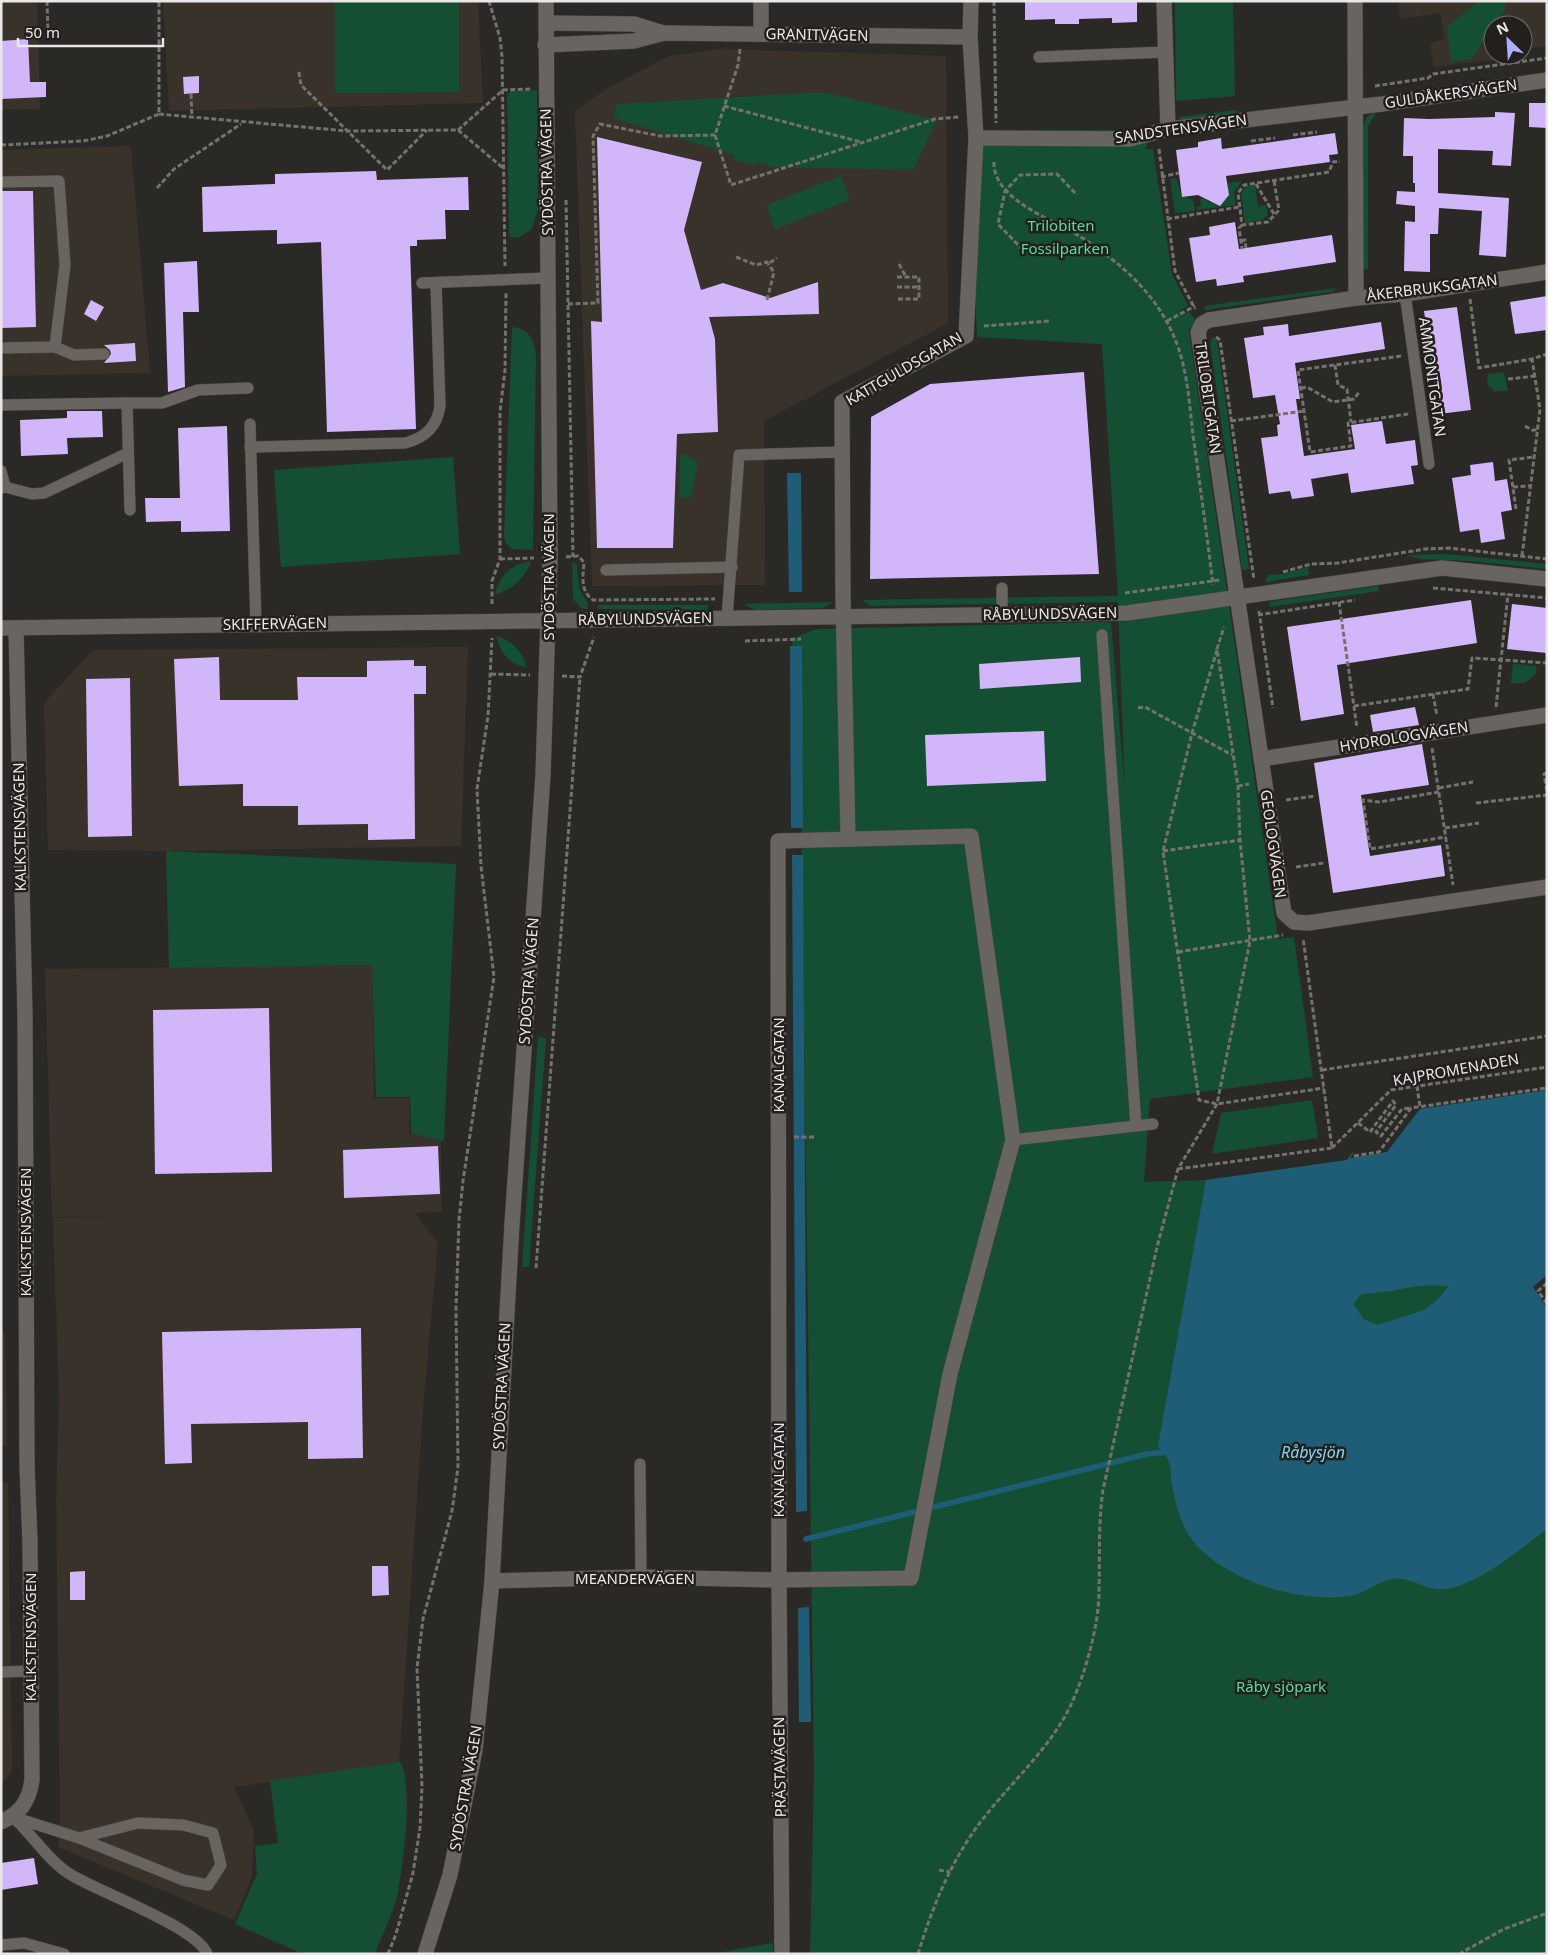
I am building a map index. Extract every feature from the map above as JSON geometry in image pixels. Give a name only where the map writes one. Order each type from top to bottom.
[{"type":"street","name":"SYDÖSTRA VÄGEN","points":[[425,1954],[450,1875],[475,1750],[492,1581],[512,1234],[543,775],[550,620],[546,1]]},
{"type":"street","points":[[761,1],[761,34]]},
{"type":"street","name":"KATTGULDSGATAN","points":[[844,617],[842,402],[966,336],[976,138],[970,36],[971,1]]},
{"type":"street","points":[[1164,1],[1168,129]]},
{"type":"street","name":"ÅKERBRUKSGATAN","points":[[1355,1],[1356,298],[1405,294],[1547,272]]},
{"type":"street","name":"GRANITVÄGEN","points":[[546,23],[634,24],[664,33]]},
{"type":"street","name":"GRANITVÄGEN","points":[[546,45],[634,41],[664,33],[970,36]]},
{"type":"street","name":"GULDÅKERSVÄGEN","points":[[1355,107],[1547,80]]},
{"type":"street","name":"SANDSTENSVÄGEN","points":[[976,138],[995,132],[1130,139],[1168,129],[1355,107]]},
{"type":"street","name":"TRILOBITGATAN","points":[[1237,598],[1198,332],[1202,324],[1209,320],[1356,298]]},
{"type":"street","name":"RÅBYLUNDSVÄGEN","points":[[550,620],[1127,613],[1442,568],[1547,578]]},
{"type":"street","name":"GEOLOGVÄGEN","points":[[1237,598],[1282,908],[1288,918],[1301,924]]},
{"type":"street","points":[[844,617],[848,839]]},
{"type":"street","name":"SKIFFERVÄGEN","points":[[8,628],[550,620]]},
{"type":"street","name":"KALKSTENSVÄGEN","points":[[7,1819],[23,1806],[30,1795],[32,1780],[25,1016],[8,628]]},
{"type":"street","name":"HYDROLOGVÄGEN","points":[[1261,759],[1547,715]]},
{"type":"street","name":"KANALGATAN","points":[[779,1580],[778,841],[971,836],[1013,1140]]},
{"type":"street","points":[[1301,924],[1547,887]]},
{"type":"street","name":"MEANDERVÄGEN","points":[[492,1581],[641,1577],[779,1580],[911,1578],[950,1374],[1013,1140]]},
{"type":"street","name":"PRÄSTAVÄGEN","points":[[779,1580],[782,1954]]},
{"type":"lane","points":[[1039,57],[1166,52]]},
{"type":"lane","points":[[1,182],[59,181],[65,265],[55,347]]},
{"type":"lane","points":[[422,283],[548,278]]},
{"type":"lane","points":[[250,447],[405,443],[418,440],[428,433],[439,416],[440,406],[436,283]]},
{"type":"lane","name":"AMMONITGATAN","points":[[1405,294],[1429,464]]},
{"type":"lane","points":[[1,348],[55,347],[74,355],[104,354]]},
{"type":"lane","points":[[1,405],[162,403],[198,390],[248,388]]},
{"type":"lane","points":[[127,403],[130,510]]},
{"type":"lane","points":[[250,424],[256,625]]},
{"type":"lane","points":[[727,618],[739,455],[842,452]]},
{"type":"lane","points":[[1,471],[3,488],[32,494],[44,493],[128,453]]},
{"type":"lane","points":[[606,570],[732,567]]},
{"type":"lane","points":[[1002,588],[1002,615]]},
{"type":"lane","points":[[1102,635],[1136,1126]]},
{"type":"lane","points":[[1013,1140],[1153,1124]]},
{"type":"lane","points":[[640,1464],[641,1577]]},
{"type":"lane","points":[[3,1672],[30,1671]]},
{"type":"lane","points":[[7,1819],[80,1838],[183,1880],[208,1885],[221,1865],[213,1833],[183,1825],[138,1823],[80,1838]]},
{"type":"lane","points":[[7,1819],[71,1875],[184,1931],[204,1946],[207,1954]]},
{"type":"lane","points":[[1,1945],[24,1943],[64,1954]]},
{"type":"path","points":[[47,1],[48,33]]},
{"type":"path","points":[[159,1],[159,114]]},
{"type":"path","points":[[994,1],[994,166],[997,180],[1005,191],[1027,207],[1087,241],[1114,262],[1145,290],[1167,321],[1181,356],[1213,581]]},
{"type":"path","points":[[741,34],[738,65],[715,134],[731,185],[935,119],[965,116]]},
{"type":"path","points":[[1355,89],[1428,78],[1433,74],[1547,58]]},
{"type":"path","points":[[300,72],[301,85],[387,170],[427,130]]},
{"type":"path","points":[[1381,85],[1382,104]]},
{"type":"path","points":[[458,130],[503,90]]},
{"type":"path","points":[[191,94],[192,118]]},
{"type":"path","points":[[724,106],[861,142]]},
{"type":"path","points":[[1,145],[83,141],[107,136],[159,114],[347,131],[458,130],[504,169]]},
{"type":"path","points":[[157,188],[174,169],[242,123]]},
{"type":"path","points":[[568,304],[598,303],[593,136],[600,124],[660,136],[715,134]]},
{"type":"path","points":[[1168,129],[1158,143],[1175,271],[1202,324]]},
{"type":"path","points":[[1293,135],[1317,132]]},
{"type":"path","points":[[1251,141],[1275,138]]},
{"type":"path","points":[[1244,249],[1239,228],[1242,226],[1238,193],[1244,185],[1329,172],[1334,162],[1356,159]]},
{"type":"path","points":[[1162,178],[1179,173]]},
{"type":"path","points":[[1023,250],[998,224],[1005,191],[1020,175],[1057,174],[1077,195]]},
{"type":"path","points":[[1242,226],[1268,222],[1279,210],[1274,181]]},
{"type":"path","points":[[1256,184],[1274,214]]},
{"type":"path","points":[[566,196],[573,557]]},
{"type":"path","points":[[1168,219],[1239,207]]},
{"type":"path","points":[[736,257],[756,265],[767,262],[774,272],[767,300]]},
{"type":"path","points":[[768,264],[777,258]]},
{"type":"path","points":[[899,264],[906,277]]},
{"type":"path","points":[[897,277],[919,277],[919,299],[897,299]]},
{"type":"path","points":[[1469,285],[1479,368],[1532,359],[1547,354]]},
{"type":"path","points":[[897,288],[919,287]]},
{"type":"path","points":[[1167,321],[1194,306],[1203,304]]},
{"type":"path","points":[[966,328],[1050,321]]},
{"type":"path","points":[[1414,354],[1298,370],[1310,452],[1351,446],[1348,423],[1422,412]]},
{"type":"path","points":[[1522,556],[1529,486],[1540,409],[1532,359]]},
{"type":"path","points":[[1335,365],[1338,384],[1347,389],[1352,422]]},
{"type":"path","points":[[1508,379],[1536,376]]},
{"type":"path","points":[[1301,388],[1308,387],[1333,402],[1354,399],[1360,391]]},
{"type":"path","points":[[1231,421],[1304,411]]},
{"type":"path","points":[[1525,426],[1532,430],[1538,430]]},
{"type":"path","points":[[1516,508],[1509,460],[1534,457]]},
{"type":"path","points":[[1513,487],[1529,486]]},
{"type":"path","points":[[500,559],[578,556],[584,562],[583,586],[587,596],[593,600],[727,599]]},
{"type":"path","points":[[388,1954],[396,1934],[413,1873],[420,1828],[422,1786],[417,1668],[423,1619],[452,1511],[458,1467],[456,1308],[459,1220],[464,1172],[494,977],[481,866],[477,790],[488,716],[492,581]]},
{"type":"path","points":[[1435,588],[1547,598]]},
{"type":"path","points":[[1495,723],[1508,594]]},
{"type":"path","points":[[1339,602],[1359,744]]},
{"type":"path","points":[[1227,619],[1192,733],[1163,851],[1199,1100],[1217,1104],[1324,1088]]},
{"type":"path","points":[[536,1268],[580,677],[588,653],[596,642],[594,631]]},
{"type":"path","points":[[745,640],[801,639]]},
{"type":"path","points":[[918,1954],[938,1896],[950,1872],[978,1825],[1039,1754],[1064,1717],[1089,1655],[1100,1594],[1100,1507],[1111,1449],[1157,1247],[1178,1169],[1217,1104],[1250,940],[1240,840],[1238,786],[1217,649]]},
{"type":"path","points":[[1354,706],[1468,689],[1472,658],[1547,664]]},
{"type":"path","points":[[565,676],[580,677]]},
{"type":"path","points":[[1138,708],[1145,708],[1233,755]]},
{"type":"path","points":[[1430,733],[1456,900]]},
{"type":"path","points":[[1476,803],[1547,794],[1544,774],[1547,773]]},
{"type":"path","points":[[1446,837],[1370,849],[1363,800],[1379,802],[1472,782]]},
{"type":"path","points":[[1286,800],[1315,796]]},
{"type":"path","points":[[1445,828],[1479,823]]},
{"type":"path","points":[[1163,851],[1240,840]]},
{"type":"path","points":[[1296,867],[1324,863]]},
{"type":"path","points":[[1178,952],[1292,934],[1301,924]]},
{"type":"path","points":[[1178,1169],[1332,1148],[1301,924]]},
{"type":"path","name":"KAJPROMENADEN","points":[[1322,1070],[1547,1036]]},
{"type":"path","name":"KAJPROMENADEN","points":[[1332,1148],[1391,1090],[1547,1067]]},
{"type":"path","points":[[1417,1086],[1420,1106]]},
{"type":"path","points":[[1358,1123],[1370,1132],[1393,1101],[1396,1105],[1376,1132],[1381,1136],[1402,1109],[1547,1088]]},
{"type":"path","points":[[1354,1156],[1380,1152],[1411,1108]]},
{"type":"path","points":[[779,1137],[816,1137]]},
{"type":"path","points":[[1547,1282],[1538,1291],[1547,1304]]},
{"type":"path","points":[[940,1870],[950,1872]]},
{"type":"path","points":[[1459,1954],[1504,1929],[1547,1913]]},
{"type":"shaded area","points":[[1,1],[37,1],[40,109],[1,110]]},
{"type":"shaded area","points":[[163,1],[478,1],[483,103],[169,111]]},
{"type":"shaded area","points":[[1398,1],[1547,1],[1547,46],[1533,48],[1533,15],[1483,15],[1483,61],[1434,67],[1430,43],[1445,39],[1440,13],[1400,19]]},
{"type":"shaded area","points":[[719,49],[946,56],[948,323],[764,421],[765,585],[592,586],[575,111],[606,89],[669,56]]},
{"type":"shaded area","points":[[131,146],[150,373],[1,376],[1,150]]},
{"type":"shaded area","points":[[468,647],[461,846],[166,851],[48,850],[44,703],[93,650]]},
{"type":"shaded area","points":[[373,965],[374,1098],[409,1098],[409,1134],[441,1134],[442,1212],[415,1213],[438,1243],[423,1408],[399,1764],[234,1787],[254,1830],[252,1877],[234,1920],[58,1847],[60,1811],[56,1500],[59,1399],[53,1218],[109,1216],[52,1217],[45,969]]},
{"type":"shaded area","points":[[1,1332],[5,1332],[7,1446],[1,1446]]},
{"type":"shaded area","points":[[1,1482],[8,1482],[12,1772],[1,1784]]},
{"type":"green space","points":[[335,1],[459,1],[459,92],[335,93]]},
{"type":"green space","points":[[1175,1],[1233,1],[1235,96],[1176,101]]},
{"type":"green space","points":[[1479,1],[1504,1],[1506,8],[1501,15],[1483,15],[1483,42],[1472,59],[1451,62],[1447,27]]},
{"type":"green space","points":[[537,90],[538,210],[531,230],[519,237],[511,238],[509,234],[507,95],[511,91]]},
{"type":"green space","points":[[828,93],[937,120],[913,170],[773,167],[756,162],[755,165],[733,160],[734,155],[613,118],[617,104]]},
{"type":"green space","points":[[1236,110],[1237,114],[1183,120],[1178,117]]},
{"type":"green space","points":[[1377,111],[1368,126],[1368,269],[1363,269],[1363,126],[1367,117]]},
{"type":"green space","points":[[968,130],[1153,130],[1145,149],[1153,149],[1172,274],[1188,306],[1180,311],[1183,315],[1189,312],[1196,321],[1189,329],[1192,352],[1278,939],[1294,937],[1313,1077],[1150,1099],[1144,1182],[1206,1180],[1347,1160],[1353,1152],[1376,1149],[1547,1085],[1547,1954],[810,1954],[814,1773],[800,710],[792,639],[816,629],[1111,622],[1125,792],[1118,602],[870,606],[862,600],[1118,596],[1102,344],[977,337]]},
{"type":"green space","points":[[841,176],[850,200],[775,229],[766,205]]},
{"type":"green space","points":[[1176,178],[1182,196],[1193,200],[1195,211],[1175,213],[1170,179]]},
{"type":"green space","points":[[1242,181],[1234,192],[1236,205],[1197,210],[1197,207],[1201,206],[1200,199],[1205,198],[1208,202],[1228,198],[1228,183]]},
{"type":"green space","points":[[1255,185],[1258,206],[1266,205],[1268,215],[1262,220],[1245,223],[1241,194],[1246,186]]},
{"type":"green space","points":[[1337,288],[1332,292],[1205,310],[1204,306]]},
{"type":"green space","points":[[512,327],[518,328],[529,335],[536,354],[533,550],[512,549],[505,542],[504,537]]},
{"type":"green space","points":[[1213,337],[1217,340],[1249,569],[1242,570],[1210,343]]},
{"type":"green space","points":[[1504,372],[1508,391],[1494,391],[1487,384],[1488,374]]},
{"type":"green space","points":[[680,454],[685,454],[698,463],[691,497],[679,498]]},
{"type":"green space","points":[[453,457],[460,554],[281,567],[274,470]]},
{"type":"green space","points":[[1446,554],[1547,564],[1547,569],[1469,561],[1421,559],[1406,555]]},
{"type":"green space","points":[[572,561],[577,565],[579,588],[588,604],[587,609],[581,608],[573,599]]},
{"type":"green space","points":[[531,562],[525,574],[517,583],[495,595],[499,583],[507,572],[518,564]]},
{"type":"green space","points":[[1308,567],[1309,575],[1266,582],[1265,580],[1269,575],[1284,574]]},
{"type":"green space","points":[[1378,586],[1379,591],[1270,607],[1269,602]]},
{"type":"green space","points":[[833,602],[823,608],[755,610],[744,604]]},
{"type":"green space","points":[[598,605],[708,605],[707,610],[598,609]]},
{"type":"green space","points":[[497,636],[508,641],[516,648],[527,667],[516,664],[507,657],[500,647]]},
{"type":"green space","points":[[1513,664],[1536,666],[1536,674],[1525,683],[1511,683]]},
{"type":"green space","points":[[166,851],[456,864],[444,1141],[411,1133],[410,1097],[376,1097],[372,965],[169,968]]},
{"type":"green space","points":[[538,1037],[546,1038],[529,1267],[522,1267]]},
{"type":"green space","points":[[1312,1100],[1318,1138],[1212,1154],[1221,1113]]},
{"type":"green space","points":[[400,1762],[404,1773],[407,1805],[402,1863],[396,1900],[375,1954],[303,1954],[235,1924],[257,1874],[255,1846],[278,1843],[270,1781]]},
{"type":"green space","points":[[773,1943],[773,1954],[712,1954]]},
{"type":"water","points":[[787,473],[801,473],[802,592],[789,592]]},
{"type":"water","points":[[790,646],[802,646],[803,828],[791,828]]},
{"type":"water","points":[[792,855],[803,855],[807,1511],[796,1512]]},
{"type":"water","name":"Råbysjön","points":[[1547,1085],[1547,1529],[1494,1568],[1464,1584],[1449,1588],[1436,1589],[1398,1578],[1387,1580],[1361,1593],[1350,1596],[1311,1596],[1270,1588],[1231,1572],[1214,1561],[1194,1542],[1184,1526],[1177,1508],[1169,1462],[1158,1446],[1206,1180],[1347,1160],[1353,1152],[1376,1149],[1408,1106]],"holes":[[[1426,1285],[1449,1286],[1437,1300],[1424,1310],[1378,1325],[1363,1319],[1354,1304],[1360,1295],[1364,1294]]]},
{"type":"water","points":[[809,1607],[811,1722],[799,1722],[798,1608]]},
{"type":"pier","points":[[1547,1083],[1547,1090],[1420,1109],[1387,1152],[1350,1158],[1355,1150],[1376,1148],[1407,1103]]},
{"type":"pier","points":[[1547,1275],[1547,1294],[1545,1296],[1547,1308],[1533,1287]]},
{"type":"building","points":[[1025,1],[1137,1],[1137,22],[1112,23],[1112,18],[1079,19],[1079,24],[1055,24],[1055,19],[1025,20]]},
{"type":"building","points":[[28,39],[30,82],[46,82],[46,97],[1,99],[1,41]]},
{"type":"building","points":[[199,76],[199,93],[184,94],[183,77]]},
{"type":"building","points":[[1529,103],[1547,103],[1547,128],[1529,127]]},
{"type":"building","points":[[1495,112],[1515,113],[1511,166],[1492,165],[1493,151],[1438,149],[1438,193],[1509,198],[1506,257],[1479,255],[1482,211],[1439,208],[1438,234],[1430,234],[1430,272],[1404,271],[1405,221],[1415,222],[1415,206],[1396,204],[1397,191],[1415,192],[1415,183],[1413,183],[1413,156],[1403,156],[1404,118],[1495,117]]},
{"type":"building","points":[[1335,133],[1338,154],[1329,155],[1330,162],[1226,176],[1229,195],[1220,206],[1198,195],[1182,197],[1176,150],[1198,147],[1198,142],[1221,138],[1222,149]]},
{"type":"building","points":[[597,137],[702,162],[684,230],[701,290],[723,283],[770,298],[818,282],[819,314],[709,317],[715,339],[718,432],[677,434],[673,548],[597,548],[591,321],[602,322]]},
{"type":"building","points":[[376,171],[377,180],[468,177],[469,210],[445,210],[446,239],[417,240],[417,246],[410,246],[416,429],[327,432],[321,242],[277,244],[277,230],[203,232],[202,187],[275,184],[275,174]]},
{"type":"building","points":[[1,191],[33,191],[36,327],[1,328]]},
{"type":"building","points":[[1235,222],[1239,249],[1332,235],[1336,262],[1243,276],[1244,282],[1217,286],[1216,279],[1196,282],[1189,238],[1210,235],[1209,227]]},
{"type":"building","points":[[197,261],[199,312],[183,312],[185,387],[168,392],[164,263]]},
{"type":"building","points":[[1547,296],[1547,330],[1515,334],[1510,302]]},
{"type":"building","points":[[91,300],[104,307],[96,321],[84,314]]},
{"type":"building","points":[[1457,307],[1471,410],[1439,414],[1424,311]]},
{"type":"building","points":[[1381,322],[1385,349],[1295,363],[1300,399],[1296,399],[1304,456],[1355,449],[1351,425],[1382,421],[1386,444],[1415,440],[1418,465],[1411,466],[1414,484],[1351,493],[1348,473],[1311,479],[1314,496],[1292,499],[1290,491],[1269,494],[1261,438],[1278,436],[1277,425],[1280,424],[1275,395],[1253,398],[1244,338],[1264,335],[1263,327],[1288,324],[1289,336]]},
{"type":"building","points":[[135,343],[136,361],[104,363],[111,354],[110,350],[104,345]]},
{"type":"building","points":[[1084,372],[1099,574],[870,579],[871,417],[930,384]]},
{"type":"building","points":[[67,411],[102,411],[103,437],[67,438],[68,454],[21,456],[20,420],[67,418]]},
{"type":"building","points":[[227,426],[230,531],[181,532],[181,521],[146,522],[145,498],[180,498],[178,428]]},
{"type":"building","points":[[1493,462],[1495,481],[1507,479],[1512,510],[1501,512],[1505,539],[1481,543],[1479,529],[1460,532],[1452,478],[1471,475],[1470,465]]},
{"type":"building","points":[[1471,600],[1477,643],[1337,665],[1344,714],[1301,721],[1287,627]]},
{"type":"building","points":[[1512,604],[1547,608],[1547,653],[1507,649]]},
{"type":"building","points":[[219,657],[220,700],[298,700],[297,677],[367,677],[367,661],[414,660],[414,666],[426,666],[426,694],[414,694],[415,839],[368,840],[368,824],[298,825],[298,806],[243,806],[243,784],[179,786],[174,659]]},
{"type":"building","points":[[1080,657],[1081,682],[980,689],[979,664]]},
{"type":"building","points":[[130,678],[132,836],[88,837],[86,679]]},
{"type":"building","points":[[1415,707],[1419,725],[1373,732],[1370,715]]},
{"type":"building","points":[[1044,731],[1046,781],[927,786],[925,735]]},
{"type":"building","points":[[1422,744],[1429,785],[1361,795],[1370,856],[1441,845],[1445,876],[1333,893],[1314,763]]},
{"type":"building","points":[[269,1008],[272,1172],[155,1174],[153,1010]]},
{"type":"building","points":[[438,1146],[440,1194],[344,1198],[343,1150]]},
{"type":"building","points":[[361,1328],[363,1458],[308,1459],[308,1422],[191,1424],[192,1463],[165,1464],[162,1332]]},
{"type":"building","points":[[372,1566],[388,1566],[389,1595],[372,1596]]},
{"type":"building","points":[[85,1571],[85,1600],[70,1600],[70,1572]]},
{"type":"building","points":[[34,1858],[38,1884],[1,1890],[1,1863]]},
{"type":"waterway","points":[[806,1539],[1147,1454],[1168,1452]]},
{"type":"park label","name":"Trilobiten","points":[[1061,226]]},
{"type":"park label","name":"Fossilparken","points":[[1065,249]]},
{"type":"park label","name":"Råby sjöpark","points":[[1281,1687]]}]
